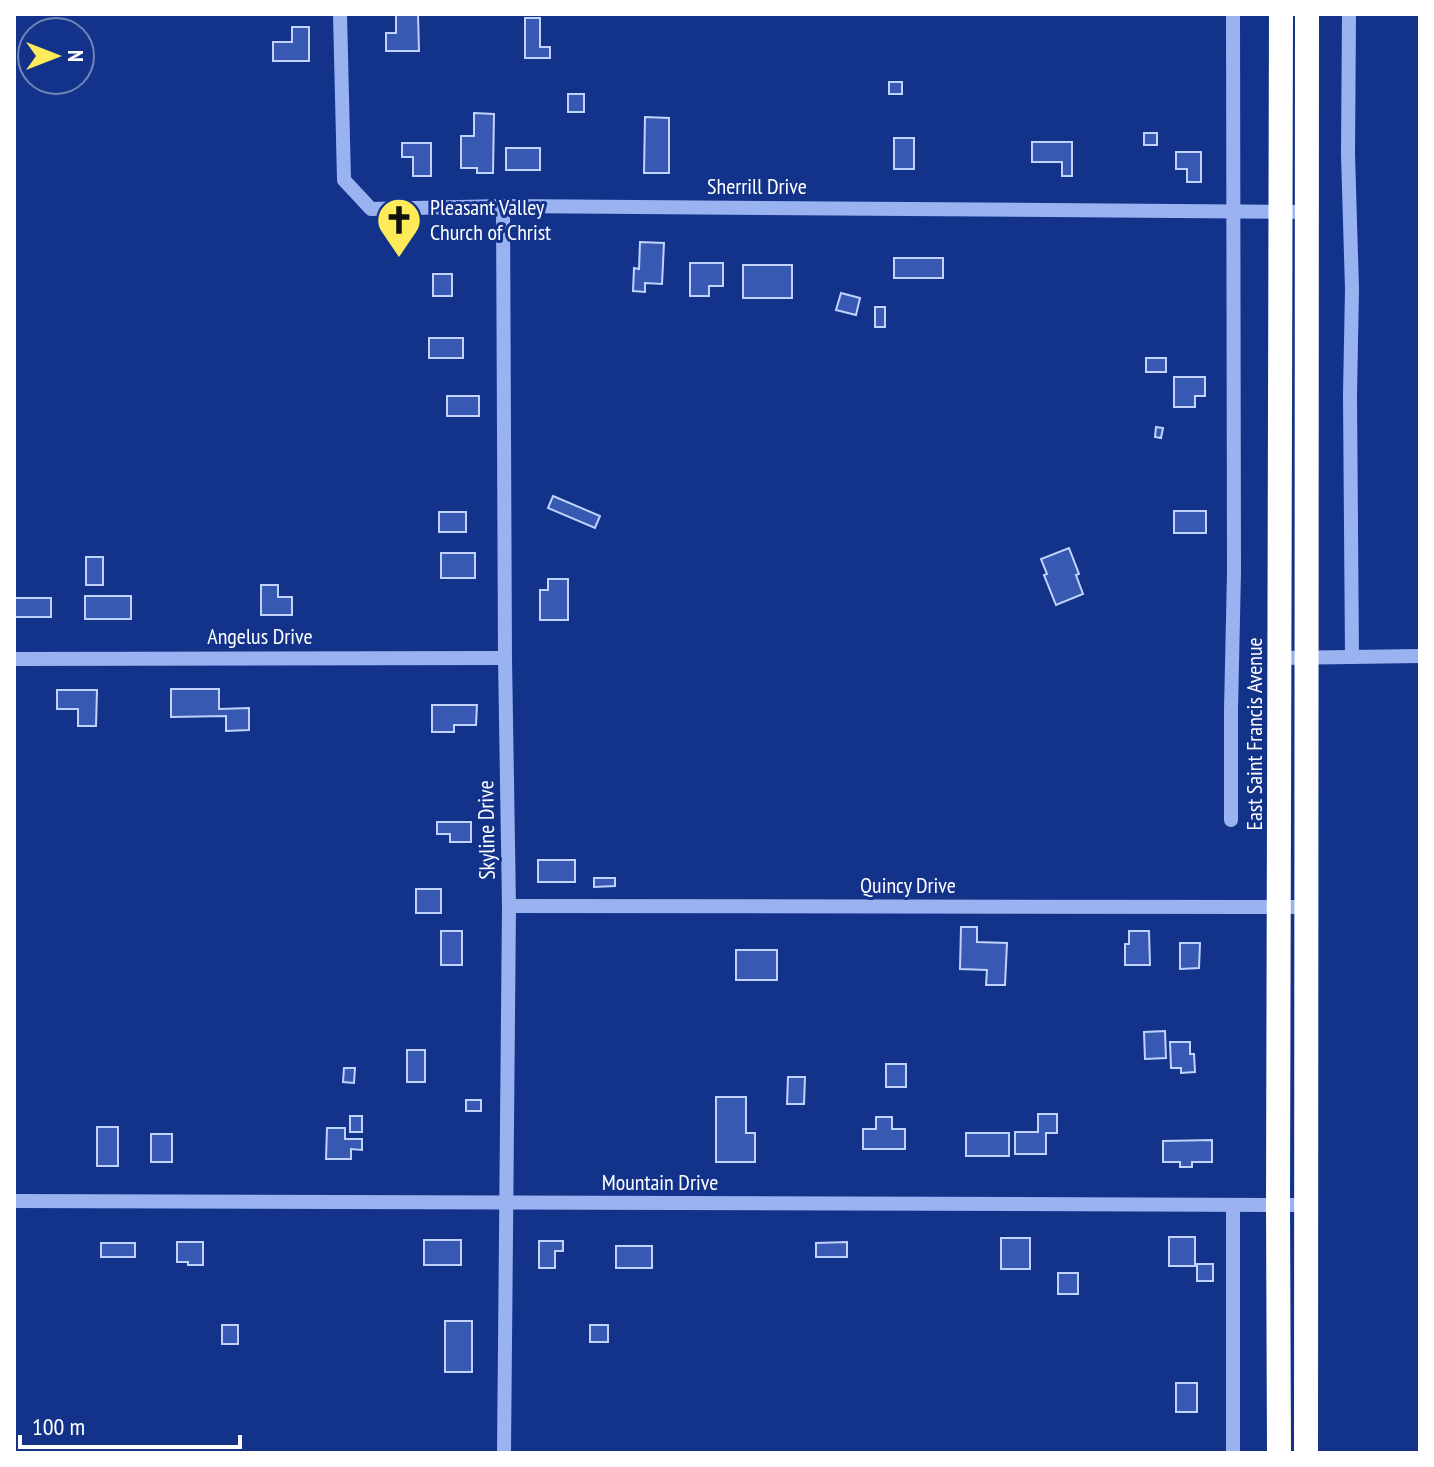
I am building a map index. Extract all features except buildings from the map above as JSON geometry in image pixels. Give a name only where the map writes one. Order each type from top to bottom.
[{"type":"highway","name":"East Saint Francis Avenue","points":[[1279,1453],[1281,14]]},
{"type":"highway","points":[[1306,1453],[1307,14]]},
{"type":"street","name":"Sherrill Drive","points":[[340,14],[344,180],[371,209],[503,206],[1307,212]]},
{"type":"street","name":"East Saint Francis Avenue","points":[[1231,820],[1233,14]]},
{"type":"street","points":[[1349,14],[1352,657]]},
{"type":"street","name":"Skyline Drive","points":[[503,206],[509,906],[504,1453]]},
{"type":"street","points":[[1280,658],[1420,656]]},
{"type":"street","name":"Angelus Drive","points":[[14,659],[505,658]]},
{"type":"street","name":"Quincy Drive","points":[[509,906],[1306,907]]},
{"type":"street","name":"Mountain Drive","points":[[14,1201],[1306,1205]]},
{"type":"street","points":[[1233,1205],[1233,1453]]},
{"type":"place","name":"Pleasant Valley Church of Christ","points":[[399,259]]}]
